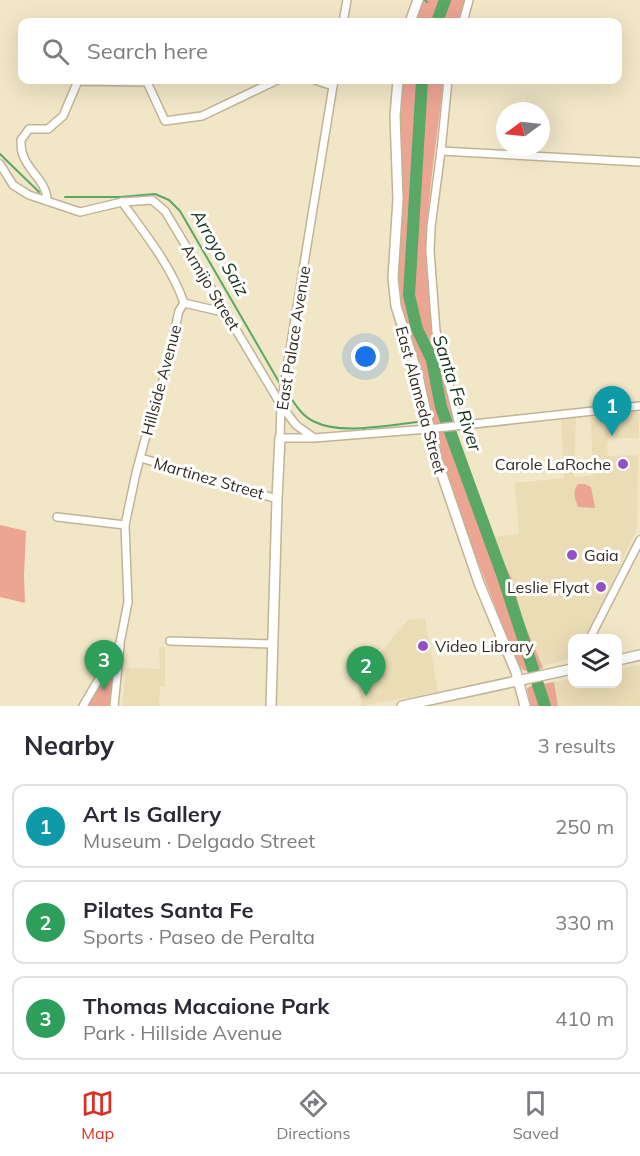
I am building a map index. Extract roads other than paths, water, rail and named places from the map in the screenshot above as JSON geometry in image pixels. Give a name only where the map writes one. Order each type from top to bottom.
[{"type":"street","points":[[344,18],[347,0]]},
{"type":"street","points":[[411,18],[418,0]]},
{"type":"street","points":[[464,18],[469,0]]},
{"type":"street","points":[[47,201],[47,190],[30,170],[22,154],[21,140],[28,129],[48,129],[63,116],[77,84]]},
{"type":"street","points":[[148,84],[165,121],[202,116],[269,84]]},
{"type":"street","name":"East Palace Avenue","points":[[271,706],[280,405],[333,84]]},
{"type":"street","name":"East Alameda Street","points":[[398,84],[395,133],[398,199],[394,296],[418,376],[452,506],[479,583],[523,681],[525,706]]},
{"type":"street","name":"East Alameda Street","points":[[448,84],[430,227],[433,309],[457,425]]},
{"type":"street","points":[[441,151],[640,162]]},
{"type":"street","points":[[0,164],[13,185],[29,195],[80,212],[122,202]]},
{"type":"street","name":"Armijo Street","points":[[122,202],[152,200],[165,211],[280,405],[297,425],[314,438]]},
{"type":"street","name":"Hillside Avenue","points":[[83,706],[120,643],[128,602],[125,525],[179,311],[184,303],[180,290],[155,248],[122,202]]},
{"type":"street","points":[[184,303],[227,313]]},
{"type":"street","points":[[280,438],[314,438],[432,428],[640,406]]},
{"type":"street","name":"Martinez Street","points":[[141,458],[277,499]]},
{"type":"street","points":[[57,517],[125,525]]},
{"type":"street","points":[[593,634],[640,540]]},
{"type":"street","points":[[170,641],[272,644]]},
{"type":"street","points":[[114,706],[120,643]]},
{"type":"street","points":[[622,659],[640,655]]},
{"type":"street","points":[[402,706],[568,670]]},
{"type":"waterway","name":"Santa Fe River","points":[[438,18],[445,0]]},
{"type":"waterway","name":"Santa Fe River","points":[[422,84],[409,295],[417,329],[432,360],[441,407],[502,574],[545,706]]},
{"type":"waterway","name":"Arroyo Saiz","points":[[0,154],[39,192]]},
{"type":"waterway","name":"Arroyo Saiz","points":[[65,197],[120,197],[155,194],[169,200],[180,211],[279,382]]},
{"type":"waterway","name":"Arroyo Saiz","points":[[289,395],[307,417],[326,426],[352,429],[418,422]]},
{"type":"place","name":"Art Is Gallery","points":[[612,436]]},
{"type":"place","name":"Carole LaRoche","points":[[623,464]]},
{"type":"place","name":"Gaia","points":[[572,555]]},
{"type":"place","name":"Leslie Flyat","points":[[601,587]]},
{"type":"place","name":"Video Library","points":[[423,646]]},
{"type":"place","name":"Thomas Macaione Park","points":[[104,690]]},
{"type":"place","name":"Pilates Santa Fe","points":[[366,696]]}]
